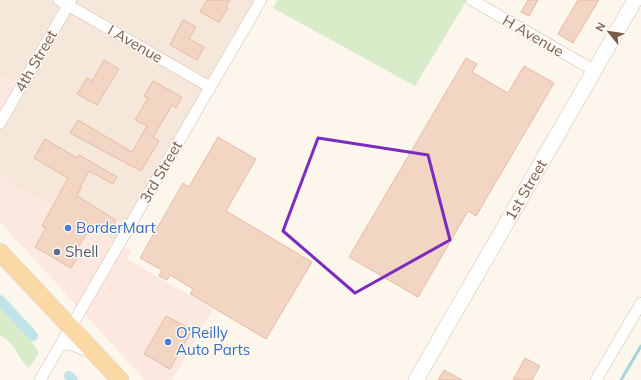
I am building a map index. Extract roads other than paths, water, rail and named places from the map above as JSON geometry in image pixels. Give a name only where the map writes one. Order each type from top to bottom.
[{"type":"main road","name":"1st Street","points":[[416,380],[635,0]]},
{"type":"main road","points":[[0,252],[120,380]]},
{"type":"street","name":"3rd Street","points":[[40,380],[261,0]]},
{"type":"street","name":"H Avenue","points":[[472,0],[595,71]]},
{"type":"street","name":"I Avenue","points":[[66,2],[210,87]]},
{"type":"street","name":"4th Street","points":[[0,123],[66,2]]},
{"type":"street","points":[[596,380],[641,303]]},
{"type":"street","points":[[61,345],[71,344],[82,348],[99,358]]},
{"type":"waterway","points":[[0,300],[33,336]]},
{"type":"waterway","points":[[621,380],[641,346]]},
{"type":"waterway","points":[[69,376],[73,380]]},
{"type":"place","name":"BorderMart","points":[[68,228]]},
{"type":"place","name":"Shell","points":[[57,252]]},
{"type":"place","name":"O'Reilly Auto Parts","points":[[168,342]]}]
